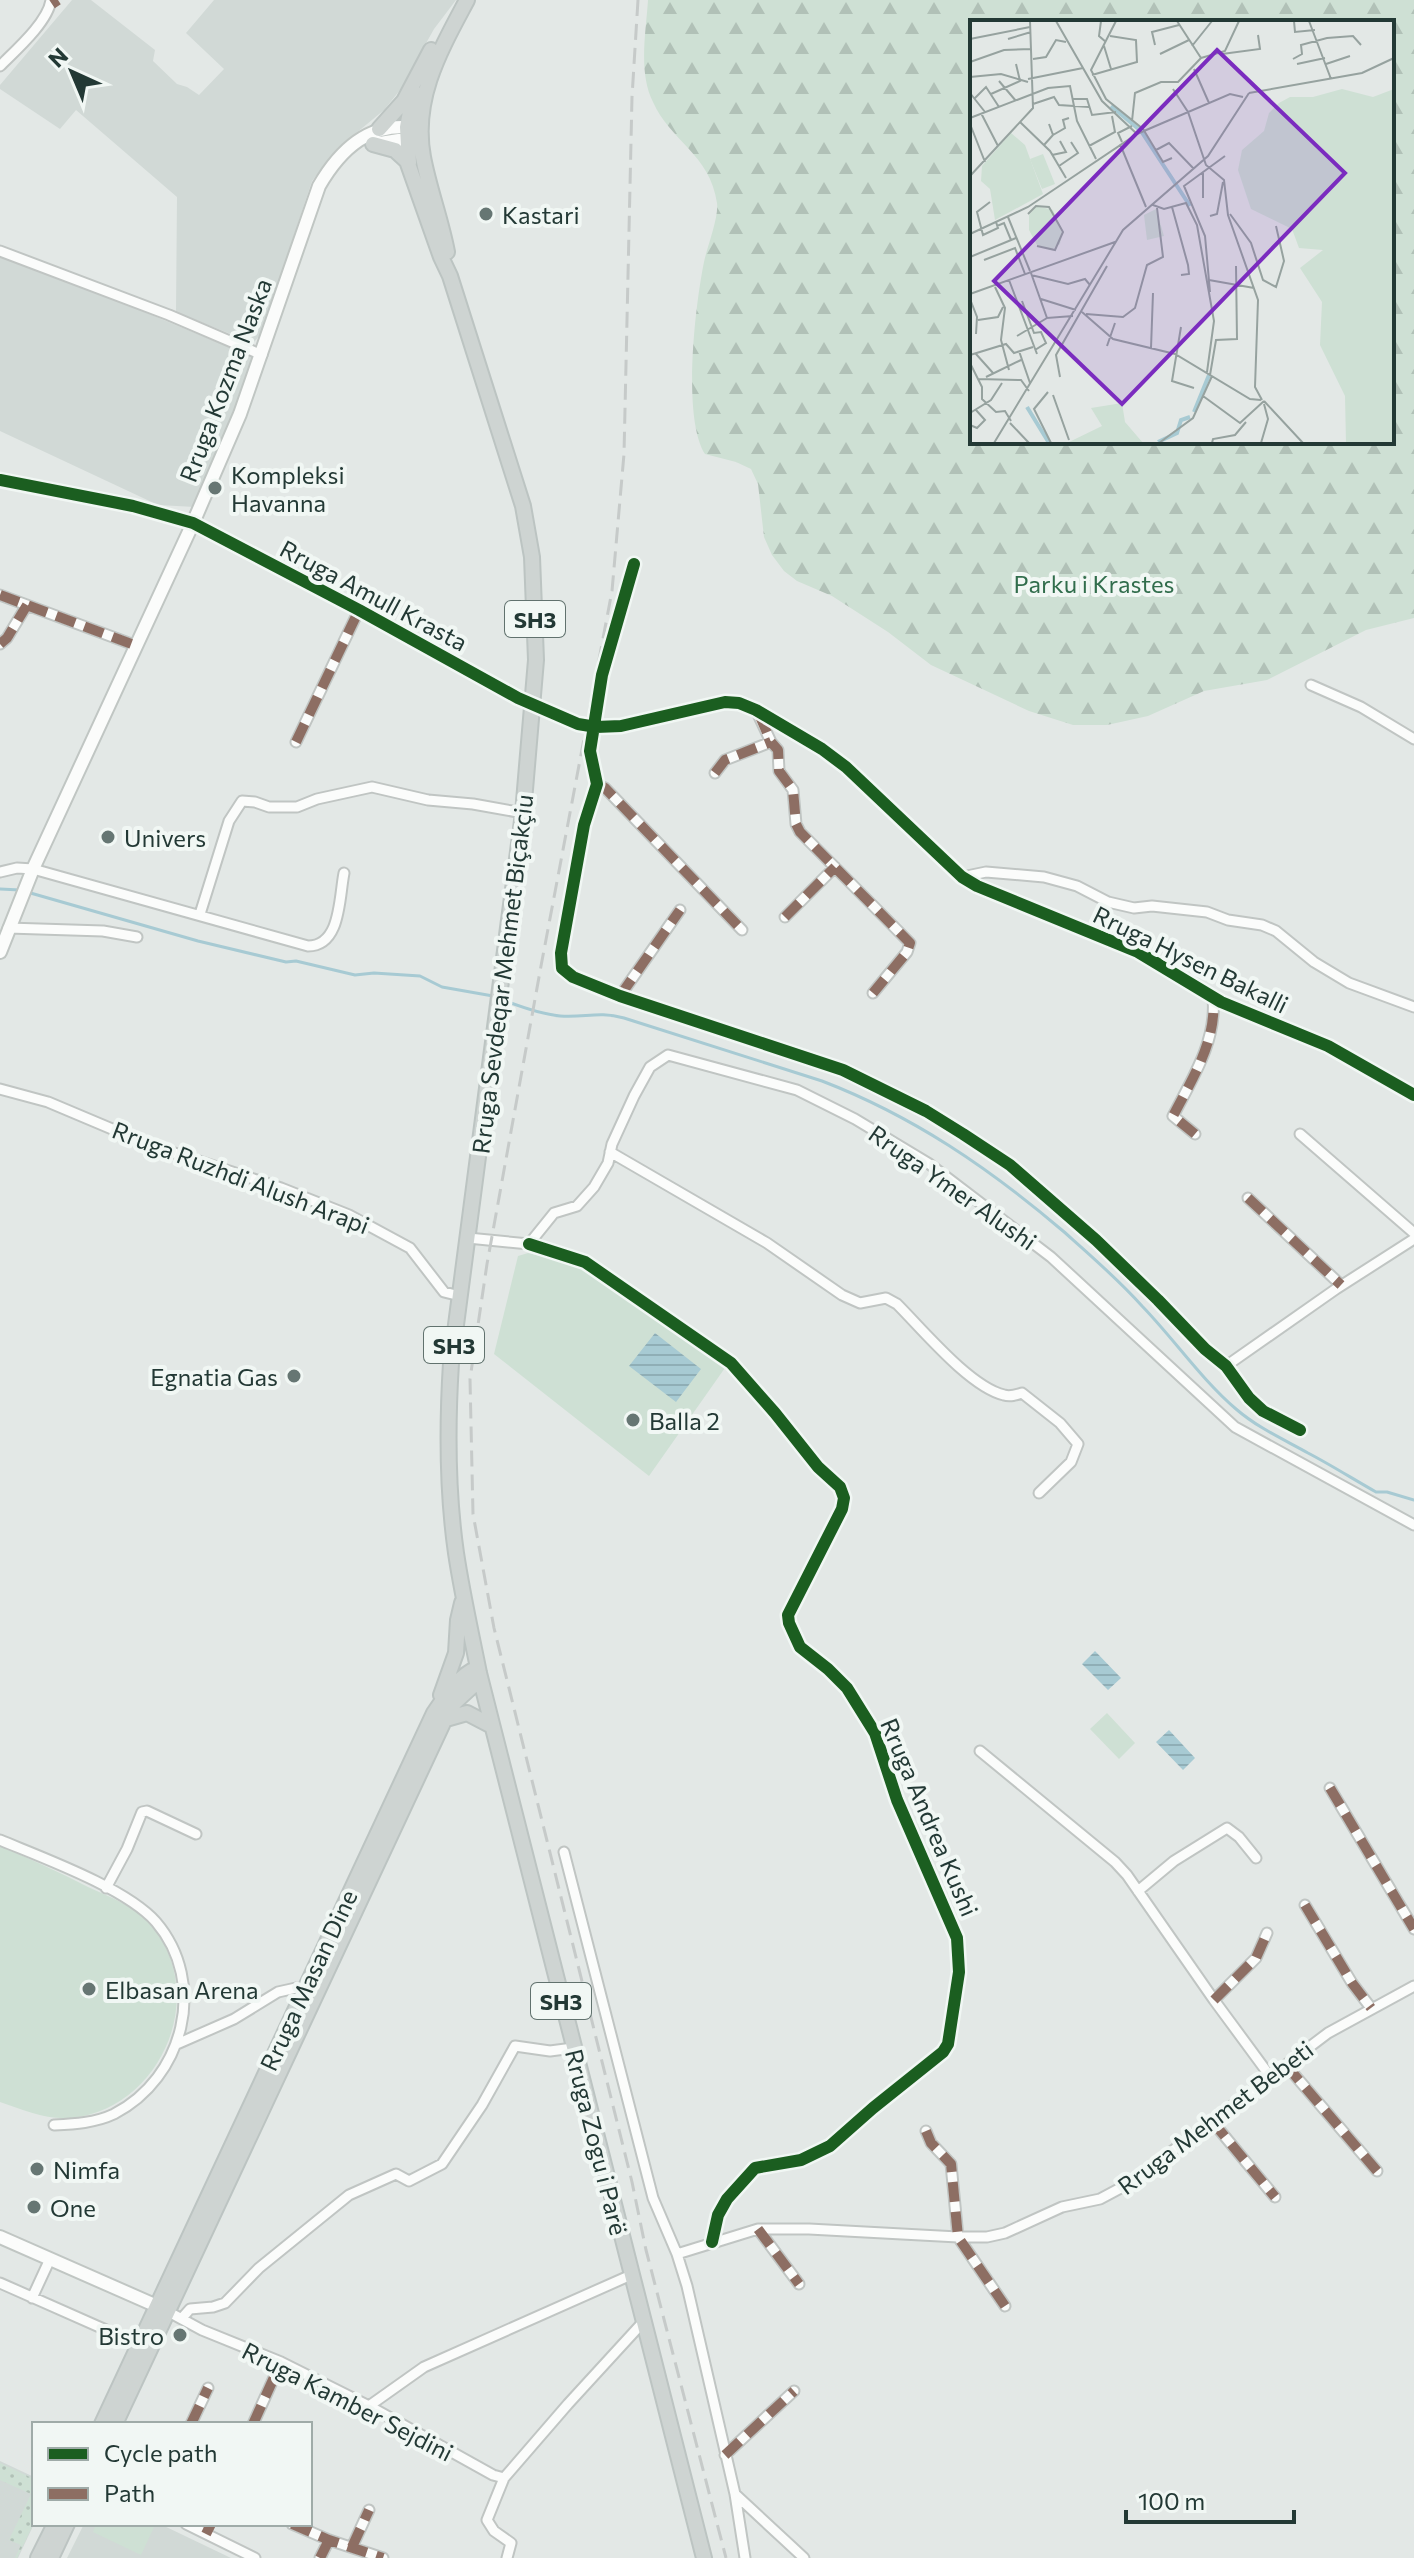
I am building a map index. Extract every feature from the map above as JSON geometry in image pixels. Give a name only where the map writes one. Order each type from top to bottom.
[{"type":"main road","name":"SH3","points":[[450,276],[411,172],[421,69],[439,35],[466,0]]},
{"type":"main road","name":"SH3","points":[[450,276],[443,234],[414,134],[436,57],[466,0]]},
{"type":"main road","points":[[379,129],[398,109],[421,69]]},
{"type":"main road","points":[[379,129],[414,134]]},
{"type":"main road","name":"Rruga Kozma Naska","points":[[4,927],[137,646],[240,414],[310,209],[325,176],[358,141],[379,129]]},
{"type":"main road","points":[[339,160],[360,148],[414,134]]},
{"type":"main road","points":[[373,144],[395,150],[407,161],[411,172]]},
{"type":"main road","name":"Rruga Sevdeqar Mehmet Biçakçiu","points":[[450,276],[507,453],[528,532],[535,608],[536,660],[523,813],[451,1363],[448,1439],[452,1518],[479,1674]]},
{"type":"main road","points":[[0,952],[4,927]]},
{"type":"main road","points":[[464,1599],[440,1716],[467,1713],[492,1726]]},
{"type":"main road","name":"Rruga Masan Dine","points":[[162,2308],[303,1991],[440,1716],[479,1674]]},
{"type":"main road","name":"Rruga Zogu i Parë","points":[[479,1674],[704,2558]]},
{"type":"main road","name":"Rruga Masan Dine","points":[[162,2308],[440,1716]]},
{"type":"main road","name":"Rruga Kamber Sejdini","points":[[0,2237],[162,2308]]},
{"type":"main road","points":[[103,2422],[140,2345],[162,2308]]},
{"type":"main road","points":[[116,2422],[162,2308]]},
{"type":"main road","points":[[38,2558],[54,2526]]},
{"type":"main road","points":[[51,2558],[66,2526]]},
{"type":"street","points":[[0,66],[41,22],[54,1]]},
{"type":"street","points":[[0,251],[169,315],[262,355]]},
{"type":"street","name":"Rruga Amull Krasta","points":[[0,480],[133,506],[193,523],[533,706]]},
{"type":"street","points":[[634,564],[602,675],[590,751],[597,784],[584,825],[560,963],[566,973],[620,996],[843,1070],[926,1111],[1010,1165],[1066,1212],[1226,1366],[1249,1398],[1263,1411],[1300,1430]]},
{"type":"street","points":[[0,595],[137,646]]},
{"type":"street","points":[[0,644],[27,605]]},
{"type":"street","points":[[296,742],[359,610]]},
{"type":"street","points":[[1311,685],[1361,707],[1414,739]]},
{"type":"street","name":"Rruga Hysen Bakalli","points":[[533,706],[578,724],[596,727],[621,726],[725,702],[739,703],[756,710],[846,767],[962,877],[997,897],[1138,952],[1213,998],[1328,1046],[1414,1095]]},
{"type":"street","points":[[756,710],[778,750],[779,771],[793,790],[796,824],[800,832],[910,943],[907,952],[873,993]]},
{"type":"street","points":[[715,773],[725,760],[771,742]]},
{"type":"street","points":[[597,784],[605,788],[742,930]]},
{"type":"street","points":[[200,914],[229,821],[242,801],[269,807],[297,807],[317,799],[372,787],[428,800],[523,813]]},
{"type":"street","points":[[785,917],[835,867]]},
{"type":"street","points":[[0,872],[17,868],[200,914],[308,946],[318,946],[329,940],[344,873]]},
{"type":"street","points":[[962,877],[986,872],[1044,877],[1077,886],[1108,902],[1134,908],[1152,906],[1207,912],[1228,920],[1262,925],[1276,931],[1314,962],[1349,983],[1414,1007]]},
{"type":"street","points":[[620,996],[680,910]]},
{"type":"street","points":[[4,927],[103,931],[137,937]]},
{"type":"street","points":[[1195,1134],[1173,1116],[1204,1053],[1215,1019],[1213,998]]},
{"type":"street","name":"Rruga Ymer Alushi","points":[[529,1244],[554,1213],[577,1206],[594,1187],[608,1163],[634,1096],[650,1067],[668,1055],[797,1090],[855,1119],[928,1163],[971,1195],[1051,1257],[1235,1427],[1414,1525]]},
{"type":"street","name":"Rruga Ruzhdi Alush Arapi","points":[[0,1089],[48,1102],[150,1145],[281,1188],[362,1221],[410,1248],[444,1292],[460,1296]]},
{"type":"street","points":[[1226,1366],[1414,1236],[1300,1134]]},
{"type":"street","points":[[610,1152],[767,1243],[842,1295],[860,1303],[886,1298],[897,1304],[973,1379],[1008,1397],[1022,1393],[1060,1423],[1078,1444],[1071,1462],[1039,1493]]},
{"type":"street","points":[[1248,1198],[1341,1285]]},
{"type":"street","points":[[468,1238],[529,1244]]},
{"type":"street","name":"Rruga Andrea Kushi","points":[[529,1244],[585,1262],[731,1363],[818,1467],[840,1487],[844,1498],[842,1509],[788,1615],[789,1623],[800,1647],[847,1688],[875,1733],[897,1800],[957,1938],[959,1972],[948,2044],[943,2052],[830,2146],[801,2160],[755,2168],[727,2199],[718,2215],[712,2242]]},
{"type":"street","points":[[980,1751],[1115,1862],[1270,2076]]},
{"type":"street","points":[[1330,1788],[1414,1929]]},
{"type":"street","points":[[106,1888],[142,1812],[147,1811],[196,1834]]},
{"type":"street","points":[[1138,1891],[1174,1861],[1227,1828],[1256,1858]]},
{"type":"street","points":[[0,1840],[49,1860],[143,1909],[174,1949],[180,1964],[184,1993],[177,2044],[157,2078],[130,2103],[112,2114],[92,2121],[54,2125]]},
{"type":"street","points":[[564,1852],[653,2198],[687,2286],[735,2494],[745,2558]]},
{"type":"street","points":[[1305,1905],[1352,1983],[1371,2008]]},
{"type":"street","points":[[1214,2000],[1256,1958],[1267,1933]]},
{"type":"street","name":"Rruga Mehmet Bebeti","points":[[677,2254],[758,2229],[987,2237],[1005,2233],[1062,2207],[1111,2195],[1328,2033],[1414,1986]]},
{"type":"street","points":[[177,2044],[234,2019],[278,1992],[296,1988],[303,1991]]},
{"type":"street","points":[[182,2318],[190,2309],[225,2303],[259,2268],[349,2195],[396,2174],[409,2181],[442,2164],[482,2105],[515,2046],[550,2051],[573,2048]]},
{"type":"street","points":[[1286,2065],[1377,2171]]},
{"type":"street","points":[[1212,2121],[1275,2197]]},
{"type":"street","points":[[926,2131],[931,2143],[951,2164],[958,2237],[1005,2306]]},
{"type":"street","points":[[758,2229],[799,2284]]},
{"type":"street","points":[[32,2298],[50,2259]]},
{"type":"street","points":[[369,2406],[424,2367],[631,2275]]},
{"type":"street","points":[[0,2283],[140,2345]]},
{"type":"street","name":"Rruga Kamber Sejdini","points":[[162,2308],[202,2330],[281,2362],[369,2406],[493,2475],[504,2478]]},
{"type":"street","points":[[507,2558],[511,2543],[489,2527],[487,2520],[504,2478],[645,2320]]},
{"type":"street","points":[[254,2422],[281,2362]]},
{"type":"street","points":[[192,2422],[208,2388]]},
{"type":"street","points":[[725,2455],[794,2391]]},
{"type":"street","points":[[735,2494],[804,2558]]},
{"type":"street","points":[[352,2547],[369,2510]]},
{"type":"street","points":[[190,2526],[255,2558]]},
{"type":"street","points":[[206,2534],[210,2526]]},
{"type":"street","points":[[297,2526],[383,2558]]},
{"type":"street","points":[[320,2558],[329,2540]]},
{"type":"shaded area","points":[[72,0],[91,0],[155,50],[153,61],[177,84],[199,95],[224,69],[186,33],[214,0],[456,0],[434,29],[400,90],[384,110],[338,148],[312,181],[261,334],[253,343],[176,312],[177,197],[76,110],[60,129],[0,89],[0,85]]},
{"type":"shaded area","points":[[0,255],[255,358],[195,507],[158,505],[0,431]]},
{"type":"shaded area","points":[[0,2461],[32,2476],[33,2526],[18,2558],[0,2558]]},
{"type":"shaded area","points":[[83,2526],[164,2526],[231,2558],[67,2558]]},
{"type":"green space","name":"Parku i Krastes","points":[[648,0],[1414,0],[1414,618],[1366,630],[1267,680],[1204,691],[1148,716],[1107,725],[1073,725],[1029,711],[931,665],[888,632],[832,596],[797,581],[784,571],[772,555],[764,537],[758,484],[751,469],[705,454],[698,437],[692,389],[694,333],[717,203],[706,172],[660,116],[653,102],[644,65]]},
{"type":"green space","name":"Balla 2","points":[[528,1253],[581,1266],[727,1365],[649,1476],[494,1354],[518,1256]]},
{"type":"green space","points":[[1107,1713],[1135,1743],[1119,1759],[1090,1729]]},
{"type":"green space","name":"Elbasan Arena","points":[[0,1846],[129,1907],[150,1924],[168,1952],[176,1983],[176,2014],[167,2044],[152,2071],[130,2094],[103,2110],[62,2118],[35,2114],[0,2102]]},
{"type":"green space","points":[[0,2463],[32,2478],[33,2526],[17,2558],[21,2545],[9,2540],[31,2494],[0,2480]]},
{"type":"green space","points":[[95,2526],[154,2527],[141,2555],[93,2532]]},
{"type":"water","points":[[655,1333],[701,1369],[676,1402],[629,1366]]},
{"type":"water","points":[[1095,1651],[1121,1678],[1108,1690],[1082,1664]]},
{"type":"water","points":[[1169,1730],[1195,1758],[1183,1770],[1156,1742]]},
{"type":"waterway","points":[[0,889],[20,890]]},
{"type":"waterway","points":[[27,892],[198,941],[286,962],[296,961],[355,975],[420,976],[442,987],[493,996]]},
{"type":"waterway","points":[[503,1000],[553,1015],[624,1018],[822,1081],[919,1127],[1007,1186],[1104,1267],[1211,1385],[1244,1416],[1376,1492],[1414,1500]]},
{"type":"railway","points":[[638,0],[632,97],[624,454],[612,591],[487,1264],[470,1379],[473,1514],[494,1628],[632,2182],[646,2250],[726,2558]]},
{"type":"marked path","points":[[52,4],[58,0]]},
{"type":"marked path","points":[[0,595],[137,646]]},
{"type":"marked path","points":[[0,644],[27,605]]},
{"type":"marked path","points":[[296,742],[359,610]]},
{"type":"marked path","points":[[759,714],[771,742],[778,750],[779,771],[793,790],[796,824],[800,832],[910,943],[907,952],[873,993]]},
{"type":"marked path","points":[[715,773],[725,760],[771,742]]},
{"type":"marked path","points":[[597,784],[605,788],[742,930]]},
{"type":"marked path","points":[[785,917],[835,867]]},
{"type":"marked path","points":[[620,996],[680,910]]},
{"type":"marked path","points":[[1195,1134],[1173,1116],[1207,1044],[1213,998]]},
{"type":"marked path","points":[[1248,1198],[1341,1285]]},
{"type":"marked path","points":[[1330,1788],[1414,1929]]},
{"type":"marked path","points":[[1305,1905],[1352,1983],[1371,2008]]},
{"type":"marked path","points":[[1214,2000],[1256,1958],[1267,1933]]},
{"type":"marked path","points":[[1286,2065],[1377,2171]]},
{"type":"marked path","points":[[1212,2121],[1275,2197]]},
{"type":"marked path","points":[[926,2131],[931,2143],[951,2164],[958,2237],[1005,2306]]},
{"type":"marked path","points":[[758,2229],[799,2284]]},
{"type":"marked path","points":[[254,2422],[281,2362]]},
{"type":"marked path","points":[[192,2422],[208,2388]]},
{"type":"marked path","points":[[725,2455],[794,2391]]},
{"type":"marked path","points":[[352,2547],[369,2510]]},
{"type":"marked path","points":[[206,2534],[210,2526]]},
{"type":"marked path","points":[[297,2526],[383,2558]]},
{"type":"marked path","points":[[320,2558],[329,2540]]},
{"type":"cycle path","points":[[0,480],[133,506],[193,523],[518,698],[578,724],[621,726],[725,702],[739,703],[756,710],[846,767],[962,877],[977,886],[1138,952],[1221,1002],[1328,1046],[1414,1095]]},
{"type":"cycle path","points":[[634,564],[602,675],[590,751],[597,784],[584,825],[561,953],[562,968],[573,977],[620,996],[843,1070],[926,1111],[963,1134],[1010,1165],[1096,1240],[1205,1349],[1226,1366],[1249,1398],[1263,1411],[1300,1430]]},
{"type":"cycle path","points":[[529,1244],[585,1262],[731,1363],[818,1467],[840,1487],[844,1498],[842,1509],[788,1615],[789,1623],[800,1647],[847,1688],[875,1733],[897,1800],[957,1938],[959,1972],[948,2044],[943,2052],[830,2146],[801,2160],[755,2168],[727,2199],[718,2215],[712,2242]]},
{"type":"place","name":"Kastari","points":[[486,214]]},
{"type":"place","name":"Kompleksi Havanna","points":[[215,488]]},
{"type":"place","name":"Univers","points":[[108,837]]},
{"type":"place","name":"Egnatia Gas","points":[[294,1376]]},
{"type":"place","name":"Balla 2","points":[[633,1420]]},
{"type":"place","name":"Elbasan Arena","points":[[89,1989]]},
{"type":"place","name":"Nimfa","points":[[37,2169]]},
{"type":"place","name":"One","points":[[34,2207]]},
{"type":"place","name":"Bistro","points":[[180,2335]]}]
